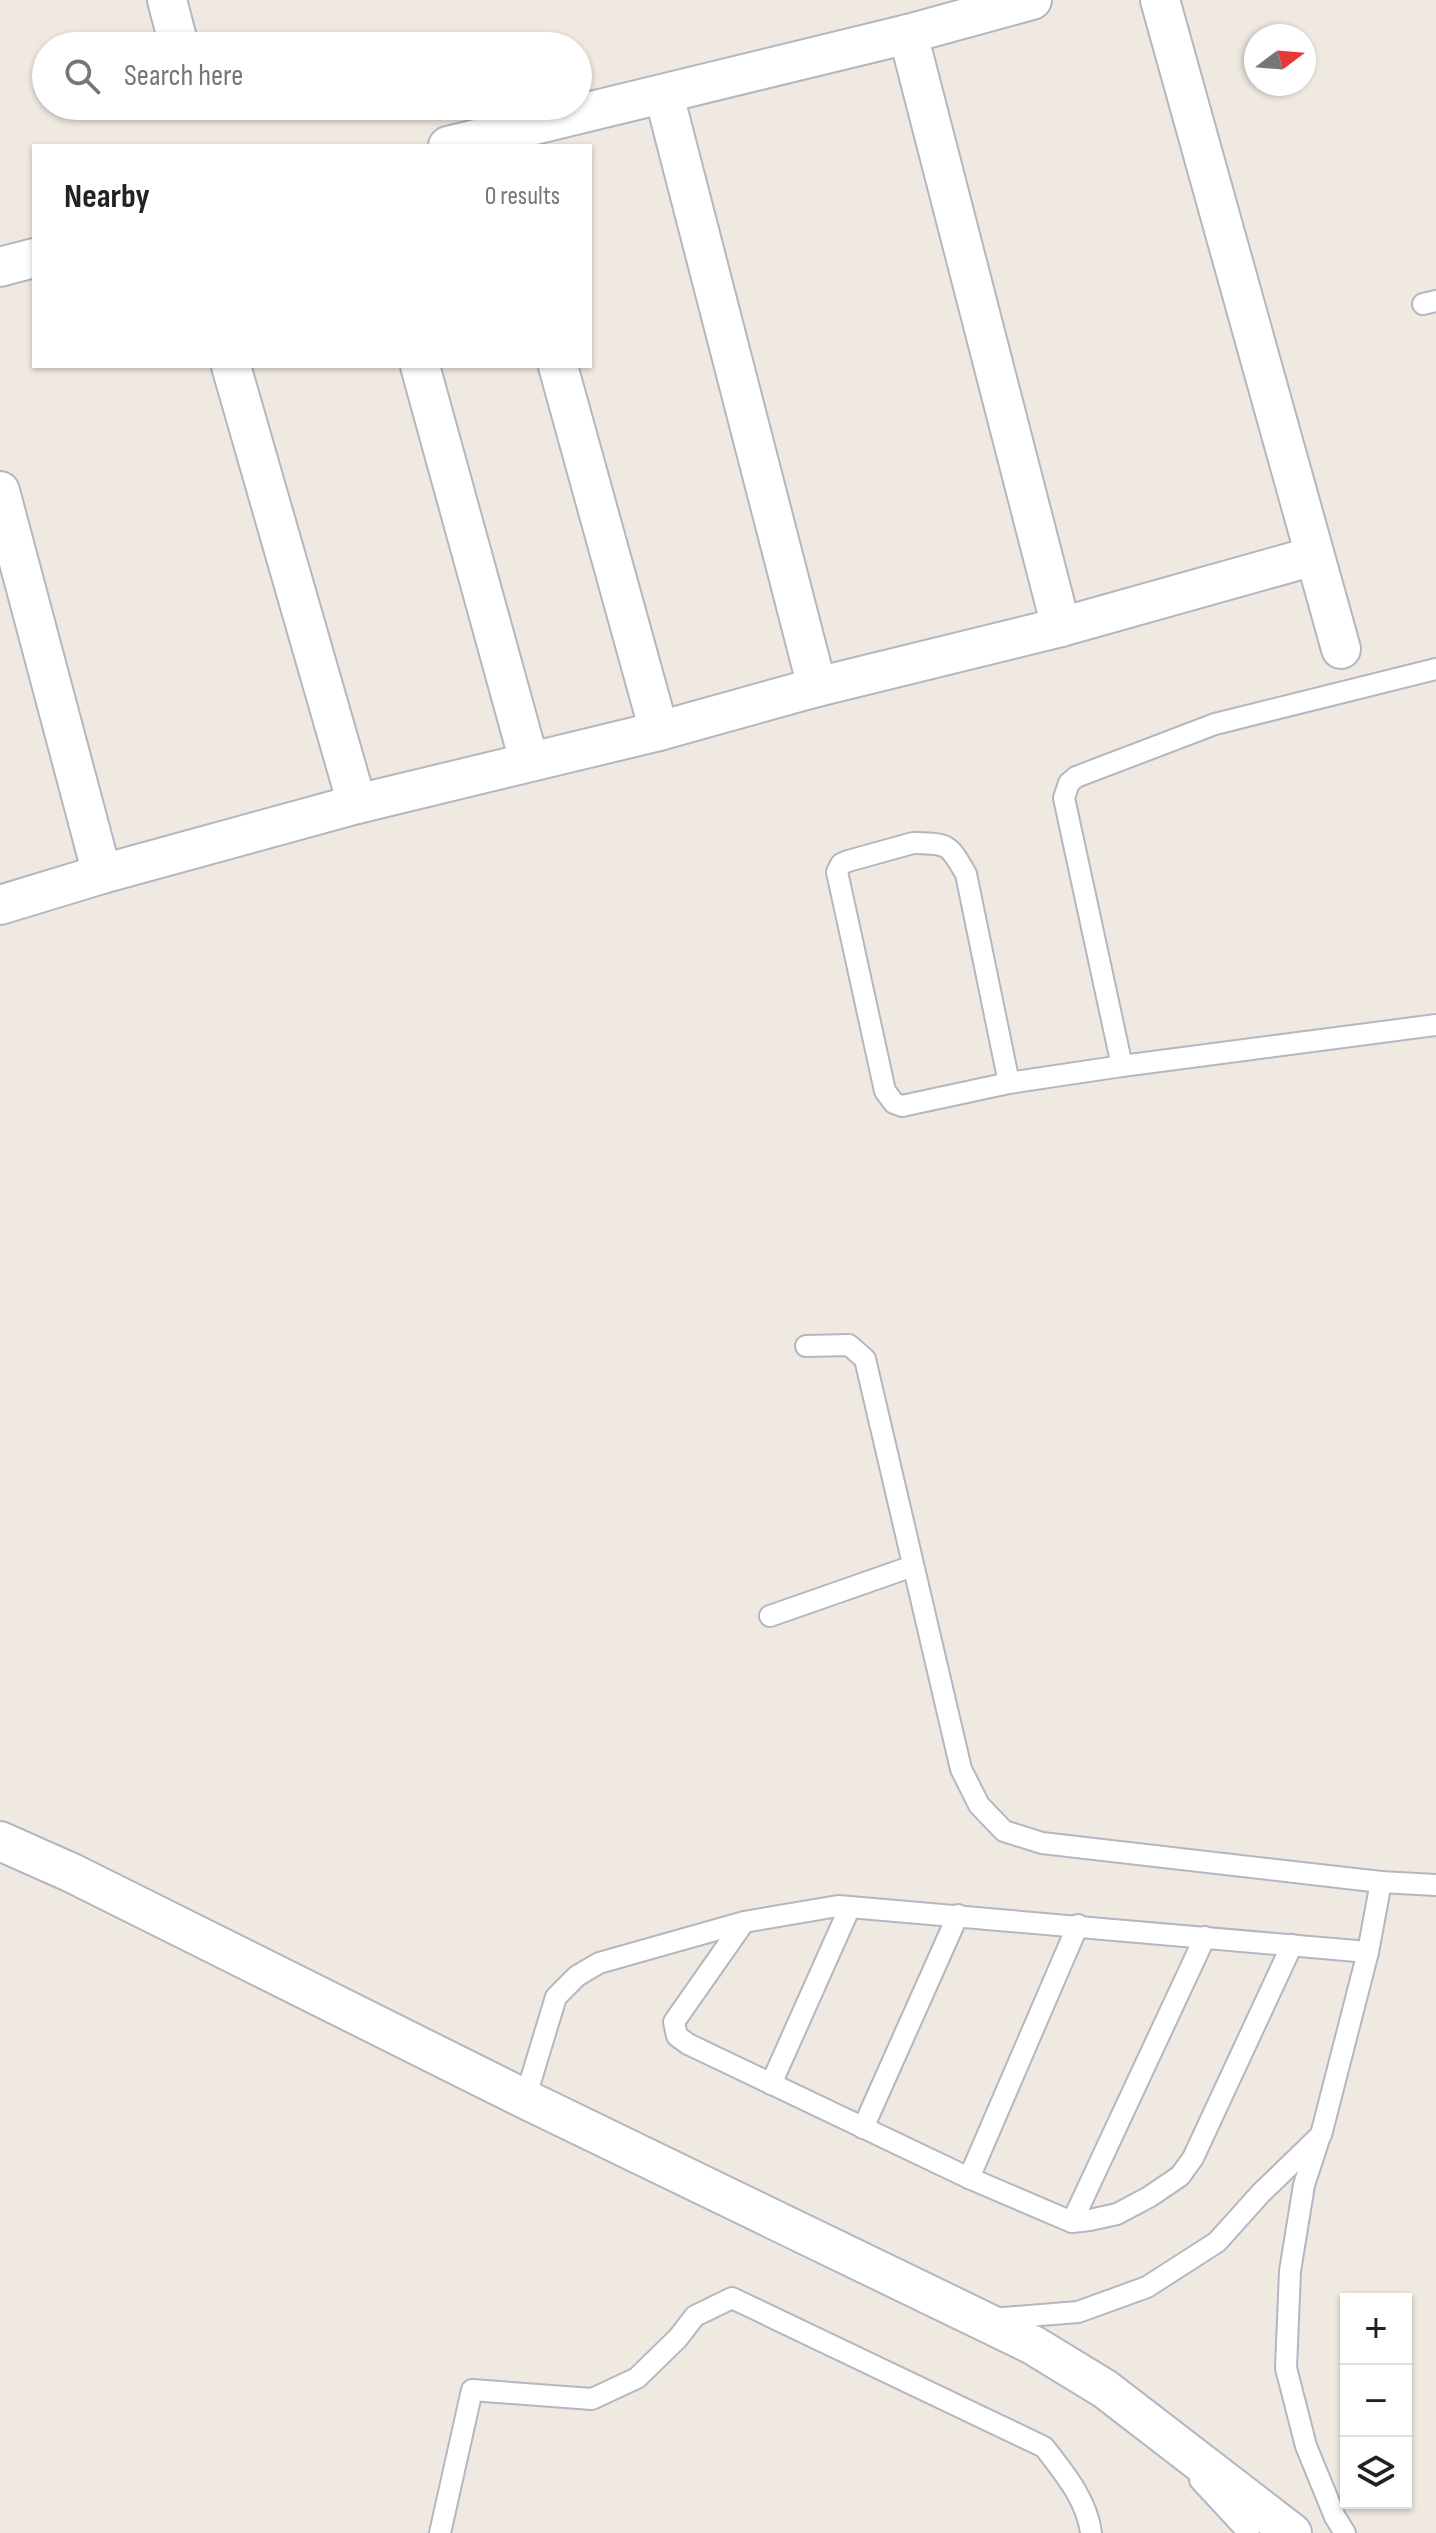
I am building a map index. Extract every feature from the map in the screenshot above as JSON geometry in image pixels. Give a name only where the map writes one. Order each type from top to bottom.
[{"type":"street","points":[[167,0],[175,32]]},
{"type":"street","points":[[592,114],[1032,0]]},
{"type":"street","points":[[1160,0],[1341,649]]},
{"type":"street","points":[[908,34],[1061,627]]},
{"type":"street","points":[[664,95],[817,687]]},
{"type":"street","points":[[464,144],[495,140],[570,120]]},
{"type":"street","points":[[0,267],[32,259]]},
{"type":"street","points":[[232,368],[357,804]]},
{"type":"street","points":[[421,368],[529,761]]},
{"type":"street","points":[[559,368],[659,731]]},
{"type":"street","points":[[0,491],[102,874]]},
{"type":"street","points":[[0,905],[357,804],[659,731],[817,687],[1061,627],[1314,556]]},
{"type":"street","points":[[0,1841],[72,1873],[1069,2365],[1292,2533]]},
{"type":"lane","points":[[1122,1066],[1064,798],[1069,783],[1088,771],[1215,724],[1436,669]]},
{"type":"lane","points":[[1009,1083],[966,874],[952,851],[941,844],[913,843],[841,864],[837,872],[885,1091],[894,1103],[902,1106],[1009,1083],[1436,1025]]},
{"type":"lane","points":[[806,1346],[849,1345],[865,1359],[961,1769],[979,1805],[1004,1831],[1042,1843],[1381,1882],[1436,1885]]},
{"type":"lane","points":[[770,1616],[913,1566]]},
{"type":"lane","points":[[1345,2533],[1335,2517],[1306,2446],[1286,2368],[1290,2271],[1304,2185],[1321,2135],[1368,1952],[1381,1882]]},
{"type":"lane","points":[[525,2099],[556,1997],[577,1976],[599,1963],[744,1922],[788,1913],[838,1906],[1368,1952]]},
{"type":"lane","points":[[771,2084],[850,1907]]},
{"type":"lane","points":[[863,2128],[958,1915]]},
{"type":"lane","points":[[744,1922],[674,2022],[677,2036],[969,2178],[1072,2222],[1117,2214],[1180,2176],[1193,2158],[1292,1945]]},
{"type":"lane","points":[[969,2178],[1078,1925]]},
{"type":"lane","points":[[1072,2222],[1205,1937]]},
{"type":"lane","points":[[979,2320],[1078,2312],[1147,2287],[1217,2242],[1261,2193],[1321,2135]]},
{"type":"lane","points":[[440,2533],[472,2390],[592,2399],[637,2378],[678,2338],[695,2316],[732,2298],[1044,2447],[1069,2479],[1089,2518],[1091,2533]]},
{"type":"lane","points":[[1139,2415],[1249,2533]]}]
